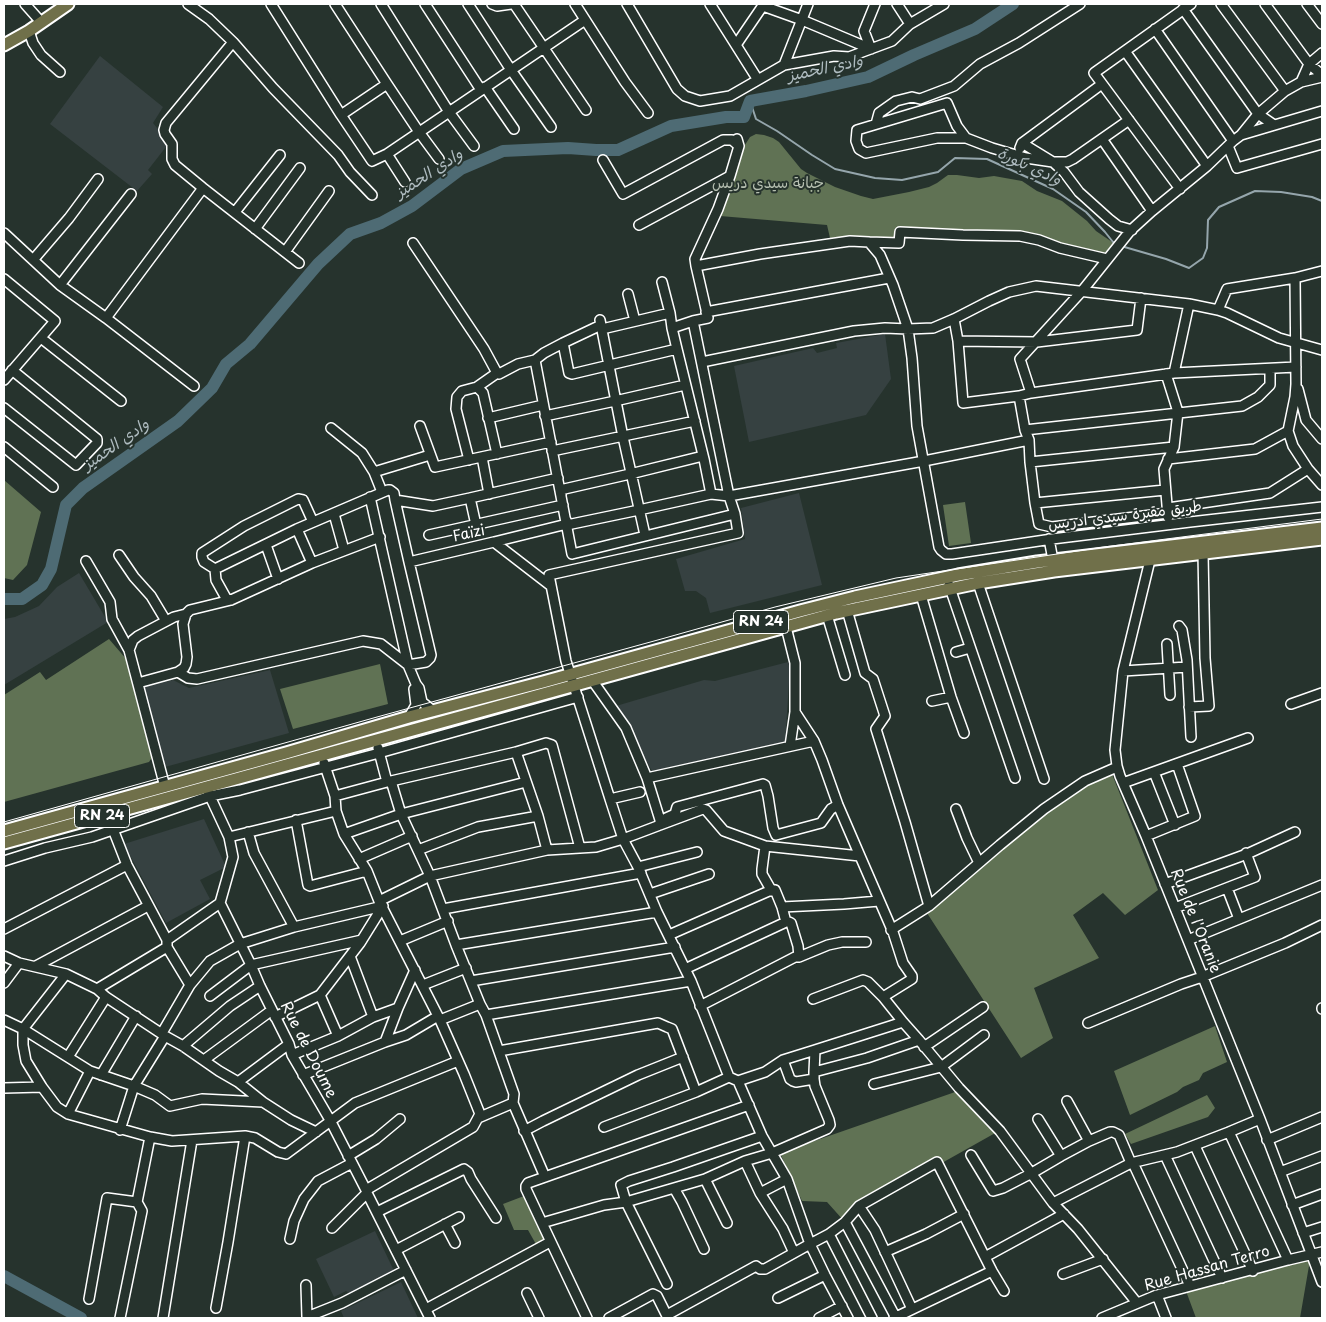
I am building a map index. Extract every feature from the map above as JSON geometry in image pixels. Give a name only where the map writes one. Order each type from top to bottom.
[{"type":"main road","points":[[4,45],[68,4]]},
{"type":"main road","name":"RN 24","points":[[4,843],[207,785],[376,740],[573,679],[855,597],[948,583],[1053,560],[1322,528]]},
{"type":"main road","name":"RN 24","points":[[4,831],[164,787],[207,785],[409,717],[573,679],[592,680],[827,615],[921,595],[948,583],[978,583],[1054,571],[1322,539]]},
{"type":"street","points":[[25,4],[41,22]]},
{"type":"street","points":[[188,4],[233,42],[273,88],[338,155],[350,172],[372,195]]},
{"type":"street","points":[[271,4],[372,161],[386,154],[585,20]]},
{"type":"street","points":[[336,4],[387,84],[439,159]]},
{"type":"street","points":[[381,4],[449,112],[474,146]]},
{"type":"street","points":[[425,4],[451,46],[514,129]]},
{"type":"street","points":[[468,4],[551,127]]},
{"type":"street","points":[[492,4],[497,6],[513,4],[586,110]]},
{"type":"street","points":[[575,4],[625,82],[648,113]]},
{"type":"street","points":[[626,4],[680,93],[689,98],[700,100],[730,96],[784,65],[834,56],[849,57],[892,41],[910,24],[944,4]]},
{"type":"street","points":[[710,4],[758,80]]},
{"type":"street","points":[[784,65],[808,4]]},
{"type":"street","points":[[871,48],[864,31],[875,4]]},
{"type":"street","points":[[897,4],[910,24]]},
{"type":"street","points":[[876,124],[879,113],[896,101],[912,97],[920,98],[954,86],[980,64],[1020,43],[1080,4]]},
{"type":"street","points":[[1221,4],[1285,91]]},
{"type":"street","points":[[1265,4],[1309,64],[1322,76]]},
{"type":"street","points":[[1307,4],[1322,24]]},
{"type":"street","points":[[736,45],[763,5],[871,48]]},
{"type":"street","points":[[1180,189],[1094,73],[1187,6],[1258,114],[1274,125]]},
{"type":"street","points":[[1155,29],[1234,140],[1237,168],[1322,144]]},
{"type":"street","points":[[28,31],[41,55],[60,72]]},
{"type":"street","points":[[233,42],[166,123],[164,130],[172,144],[172,159],[175,165],[203,188],[299,263]]},
{"type":"street","points":[[1125,51],[1207,166]]},
{"type":"street","points":[[1301,82],[1309,64],[1322,53]]},
{"type":"street","points":[[1031,393],[1020,359],[1082,291],[1131,231],[1152,211],[1207,166],[1258,114],[1285,91],[1301,82],[1322,76]]},
{"type":"street","points":[[341,115],[387,84]]},
{"type":"street","points":[[1015,155],[1022,143],[1102,84]]},
{"type":"street","points":[[966,138],[957,126],[947,103],[857,130],[856,142],[859,149],[866,153],[937,138],[966,138],[1026,158],[1067,162],[1129,120]]},
{"type":"street","points":[[1234,140],[1274,125],[1322,111]]},
{"type":"street","points":[[1102,139],[1152,211]]},
{"type":"street","points":[[603,160],[623,194],[723,140],[732,140],[738,143],[730,176],[718,209],[695,259],[708,318],[672,328]]},
{"type":"street","points":[[1022,143],[1053,162],[1064,172],[1079,192],[1109,219],[1118,226],[1131,231]]},
{"type":"street","points":[[386,154],[405,182]]},
{"type":"street","points":[[235,212],[280,155]]},
{"type":"street","points":[[255,229],[300,168]]},
{"type":"street","points":[[639,225],[730,176]]},
{"type":"street","points":[[33,260],[69,218],[98,179]]},
{"type":"street","points":[[106,318],[203,188]]},
{"type":"street","points":[[285,252],[329,192]]},
{"type":"street","points":[[60,285],[131,194]]},
{"type":"street","points":[[696,266],[760,254],[850,241],[899,244],[900,232],[1020,236],[1107,259]]},
{"type":"street","points":[[4,233],[60,285],[194,386]]},
{"type":"street","points":[[869,242],[880,255],[893,285],[908,329],[917,426],[924,462]]},
{"type":"street","points":[[413,243],[484,350],[497,373]]},
{"type":"street","points":[[1218,310],[1227,290],[1295,278],[1322,271]]},
{"type":"street","points":[[706,312],[889,278]]},
{"type":"street","points":[[1295,278],[1296,384],[1288,431],[1294,446],[1308,469],[1322,485]]},
{"type":"street","points":[[4,279],[55,321],[4,380]]},
{"type":"street","points":[[662,282],[711,494]]},
{"type":"street","points":[[702,362],[854,331],[885,328],[933,328],[1009,292],[1036,286],[1189,304],[1218,310],[1279,338],[1321,347]]},
{"type":"street","points":[[628,294],[635,321]]},
{"type":"street","points":[[958,341],[1036,342],[1136,330],[1141,298]]},
{"type":"street","points":[[1168,525],[1164,469],[1174,447],[1178,412],[1170,373],[1189,304]]},
{"type":"street","points":[[470,460],[456,409],[458,398],[462,391],[476,387],[497,373],[499,374],[518,364],[535,360],[544,353],[601,325],[670,314]]},
{"type":"street","points":[[954,319],[958,341],[963,403],[1170,373],[1296,367]]},
{"type":"street","points":[[693,321],[738,533],[549,576],[566,661],[623,839],[640,870],[657,912],[691,981],[729,1077],[738,1081],[762,1136],[787,1179],[810,1244],[848,1318]]},
{"type":"street","points":[[601,325],[622,437],[645,535]]},
{"type":"street","points":[[41,338],[121,402]]},
{"type":"street","points":[[564,344],[569,373],[575,374],[677,349]]},
{"type":"street","points":[[535,360],[572,554],[734,514]]},
{"type":"street","points":[[1025,430],[1242,406],[1258,398],[1270,385],[1270,368]]},
{"type":"street","points":[[4,408],[76,465],[97,443],[97,439],[12,370]]},
{"type":"street","points":[[545,416],[685,384]]},
{"type":"street","points":[[1296,384],[1306,420],[1322,439]]},
{"type":"street","points":[[476,387],[482,393],[497,454]]},
{"type":"street","points":[[1019,396],[1025,430],[1029,440],[1035,502],[1040,524],[1052,527],[1168,511],[1270,494],[1308,469]]},
{"type":"street","points":[[488,418],[543,405]]},
{"type":"street","points":[[420,426],[435,467],[497,454],[622,437],[695,421]]},
{"type":"street","points":[[331,428],[362,453],[374,472],[382,492]]},
{"type":"street","points":[[1168,459],[1254,449],[1288,431]]},
{"type":"street","points":[[494,542],[566,524],[711,494],[729,496],[924,462],[1029,440]]},
{"type":"street","points":[[4,447],[53,487]]},
{"type":"street","points":[[1030,462],[1174,447]]},
{"type":"street","points":[[374,472],[430,454]]},
{"type":"street","points":[[560,490],[703,456]]},
{"type":"street","points":[[482,457],[489,494]]},
{"type":"street","name":"طريق مقبرة سيدي ادريس","points":[[924,462],[938,542],[941,550],[946,554],[1051,539],[1322,507]]},
{"type":"street","points":[[395,500],[433,506],[558,478]]},
{"type":"street","points":[[560,490],[566,524]]},
{"type":"street","points":[[1035,502],[1166,490]]},
{"type":"street","points":[[178,672],[188,678],[197,679],[363,641],[381,644],[404,659],[426,662],[431,655],[392,491],[382,492],[312,522],[215,569]]},
{"type":"street","points":[[370,497],[380,537],[404,659],[419,688],[419,700],[409,717]]},
{"type":"street","points":[[470,498],[476,525]]},
{"type":"street","points":[[215,569],[204,562],[202,553],[244,526],[298,499],[303,500],[312,522]]},
{"type":"street","points":[[429,535],[563,505]]},
{"type":"street","points":[[334,514],[344,550]]},
{"type":"street","points":[[1052,527],[1053,560]]},
{"type":"street","points":[[297,529],[312,563]]},
{"type":"street","points":[[138,683],[178,672],[184,668],[187,660],[182,624],[190,610],[231,600],[312,563],[380,537]]},
{"type":"street","name":"Faïzi","points":[[409,562],[494,542],[551,586]]},
{"type":"street","points":[[266,545],[278,579]]},
{"type":"street","name":"Rue de l'Oranie","points":[[1152,548],[1151,560],[1143,585],[1124,672],[1115,750],[1117,767],[1260,1119],[1322,1282]]},
{"type":"street","points":[[1189,707],[1208,706],[1203,553]]},
{"type":"street","points":[[119,555],[134,577],[151,596],[166,621]]},
{"type":"street","points":[[86,561],[110,602],[112,619],[129,650],[164,787]]},
{"type":"street","points":[[215,569],[216,580],[226,598],[231,600]]},
{"type":"street","points":[[948,583],[1015,778]]},
{"type":"street","points":[[978,583],[1044,779]]},
{"type":"street","points":[[921,595],[951,698],[964,733]]},
{"type":"street","points":[[847,610],[865,673],[873,679],[885,716],[876,730],[929,906]]},
{"type":"street","points":[[129,650],[133,640],[138,636],[174,617],[186,614]]},
{"type":"street","points":[[827,615],[845,675]]},
{"type":"street","points":[[1179,626],[1182,630],[1187,667],[1191,737]]},
{"type":"street","points":[[786,627],[795,663],[795,712],[790,746]]},
{"type":"street","points":[[1166,644],[1170,695]]},
{"type":"street","points":[[956,652],[970,648]]},
{"type":"street","points":[[1124,672],[1187,667]]},
{"type":"street","points":[[592,680],[626,728],[647,778],[660,822]]},
{"type":"street","points":[[1291,704],[1322,693]]},
{"type":"street","points":[[4,861],[45,848],[92,837],[207,785],[240,790],[578,697]]},
{"type":"street","points":[[932,701],[951,698]]},
{"type":"street","points":[[419,700],[433,711]]},
{"type":"street","points":[[795,712],[814,741],[838,805],[904,963],[912,976],[912,979],[883,997]]},
{"type":"street","points":[[1123,783],[1248,738]]},
{"type":"street","points":[[376,740],[401,814],[430,876],[456,946],[486,1015],[514,1094],[513,1103],[545,1177]]},
{"type":"street","points":[[647,778],[814,741]]},
{"type":"street","points":[[335,796],[546,743],[552,745],[580,848]]},
{"type":"street","points":[[516,752],[538,816],[547,850]]},
{"type":"street","points":[[322,755],[335,796],[336,811],[344,834],[367,871],[381,904],[423,985],[480,1114],[473,1127],[367,1192],[332,1228]]},
{"type":"street","points":[[1146,836],[1195,816],[1177,764]]},
{"type":"street","points":[[891,930],[929,906],[1044,809],[1085,781],[1117,767]]},
{"type":"street","points":[[1154,772],[1175,825]]},
{"type":"street","points":[[344,834],[401,814],[526,782]]},
{"type":"street","points":[[120,1130],[134,1086],[190,985],[210,961],[240,944],[294,927],[381,904],[430,876],[547,850],[596,847],[623,839],[675,814],[677,807],[763,784],[768,796],[773,828],[776,834],[821,823],[831,809],[838,805]]},
{"type":"street","points":[[97,989],[167,943],[220,903],[232,857],[230,836],[207,785]]},
{"type":"street","points":[[610,799],[640,792]]},
{"type":"street","points":[[660,822],[703,809],[724,831],[765,846],[860,856]]},
{"type":"street","points":[[956,809],[979,863]]},
{"type":"street","points":[[230,836],[336,811]]},
{"type":"street","points":[[107,814],[126,865],[190,985]]},
{"type":"street","points":[[418,850],[478,827],[538,816]]},
{"type":"street","points":[[296,820],[308,886],[367,871]]},
{"type":"street","points":[[248,832],[254,853],[294,927]]},
{"type":"street","points":[[1165,884],[1295,832]]},
{"type":"street","points":[[359,859],[412,836]]},
{"type":"street","points":[[765,846],[762,874],[770,888],[769,891]]},
{"type":"street","points":[[443,909],[640,870],[697,852]]},
{"type":"street","points":[[1175,908],[1255,877],[1246,853]]},
{"type":"street","points":[[4,929],[126,865]]},
{"type":"street","points":[[650,894],[709,874]]},
{"type":"street","points":[[1188,940],[1322,885]]},
{"type":"street","points":[[1227,888],[1239,919]]},
{"type":"street","points":[[669,935],[774,890],[782,907],[786,922]]},
{"type":"street","points":[[782,907],[879,901]]},
{"type":"street","name":"Rue de Doume","points":[[220,903],[289,1044],[292,1055],[330,1120],[430,1318]]},
{"type":"street","points":[[204,1060],[274,1013],[320,995],[362,940],[381,904]]},
{"type":"street","points":[[36,966],[148,906]]},
{"type":"street","points":[[456,946],[657,912]]},
{"type":"street","points":[[400,941],[448,921]]},
{"type":"street","points":[[685,969],[786,922],[791,923],[798,946],[799,957]]},
{"type":"street","points":[[1088,1023],[1285,943],[1322,925]]},
{"type":"street","points":[[210,996],[251,965],[362,940]]},
{"type":"street","points":[[700,1006],[796,957],[842,942],[866,942]]},
{"type":"street","points":[[471,982],[675,947]]},
{"type":"street","points":[[4,956],[19,963],[66,974],[97,989],[106,997],[238,1082],[263,1102],[291,1120],[316,1132]]},
{"type":"street","points":[[350,956],[373,1018]]},
{"type":"street","points":[[4,983],[19,963]]},
{"type":"street","points":[[423,985],[466,968]]},
{"type":"street","points":[[385,1042],[415,970]]},
{"type":"street","points":[[66,974],[23,1029],[26,1061],[42,1087],[57,1108],[68,1114],[120,1130],[172,1142],[245,1136],[255,1138],[278,1152],[286,1154],[355,1103],[458,1061]]},
{"type":"street","points":[[813,999],[863,980],[868,982],[883,997],[959,1088],[1000,1131],[1054,1203],[1103,1259],[1137,1303]]},
{"type":"street","points":[[486,1015],[691,981]]},
{"type":"street","points":[[183,1046],[230,1006],[260,986]]},
{"type":"street","points":[[320,995],[338,1036]]},
{"type":"street","points":[[68,1057],[106,997]]},
{"type":"street","points":[[303,1075],[406,1034],[439,1018],[480,1004]]},
{"type":"street","points":[[783,1060],[790,1079],[796,1082],[867,1058],[921,1043],[983,1007]]},
{"type":"street","points":[[292,1055],[398,1008]]},
{"type":"street","points":[[101,1075],[136,1016]]},
{"type":"street","points":[[4,1020],[23,1029],[90,1071],[155,1095],[170,1106],[202,1099],[263,1102]]},
{"type":"street","points":[[738,1081],[765,1072],[783,1060],[903,1022]]},
{"type":"street","points":[[499,1051],[658,1023],[672,1029],[696,1092]]},
{"type":"street","points":[[874,1084],[941,1067],[984,1035]]},
{"type":"street","points":[[238,1082],[289,1044]]},
{"type":"street","points":[[542,1223],[604,1205],[626,1202],[705,1178],[745,1161],[772,1153],[828,1129],[829,1120],[815,1086],[815,1050]]},
{"type":"street","points":[[524,1131],[638,1075],[683,1057]]},
{"type":"street","points":[[68,1114],[90,1071]]},
{"type":"street","points":[[604,1127],[696,1092],[729,1077]]},
{"type":"street","points":[[4,1088],[42,1087]]},
{"type":"street","points":[[1067,1101],[1089,1141]]},
{"type":"street","points":[[478,1118],[513,1103]]},
{"type":"street","points":[[587,1318],[526,1189],[528,1183],[749,1105]]},
{"type":"street","points":[[1267,1140],[1322,1117]]},
{"type":"street","points":[[290,1239],[294,1221],[304,1199],[318,1181],[350,1159],[400,1119]]},
{"type":"street","points":[[1038,1119],[1061,1156]]},
{"type":"street","points":[[1054,1203],[1132,1163],[1195,1146],[1260,1119]]},
{"type":"street","points":[[971,1155],[993,1191],[1032,1174],[1089,1141],[1110,1132],[1116,1133],[1190,1286]]},
{"type":"street","points":[[1230,1132],[1288,1260]]},
{"type":"street","points":[[216,1308],[245,1136]]},
{"type":"street","points":[[666,1284],[626,1202],[621,1185],[629,1180],[762,1136]]},
{"type":"street","points":[[120,1318],[142,1211],[137,1202],[150,1137]]},
{"type":"street","points":[[163,1318],[192,1140]]},
{"type":"street","points":[[1195,1146],[1253,1270]]},
{"type":"street","points":[[1165,1155],[1222,1278]]},
{"type":"street","points":[[1280,1172],[1322,1156]]},
{"type":"street","points":[[745,1161],[760,1193],[794,1253]]},
{"type":"street","points":[[609,1318],[626,1314],[653,1294],[657,1296],[667,1317],[756,1266],[760,1269],[765,1269],[829,1234],[845,1222],[859,1206],[937,1162],[1004,1291]]},
{"type":"street","points":[[377,1212],[464,1169],[468,1172],[496,1218]]},
{"type":"street","points":[[705,1178],[727,1223]]},
{"type":"street","points":[[760,1193],[787,1179]]},
{"type":"street","points":[[674,1188],[704,1248]]},
{"type":"street","points":[[1292,1205],[1322,1194]]},
{"type":"street","points":[[89,1299],[106,1198],[137,1202]]},
{"type":"street","points":[[859,1206],[875,1230],[912,1309]]},
{"type":"street","points":[[885,1252],[926,1234],[964,1214]]},
{"type":"street","points":[[985,1257],[1064,1214]]},
{"type":"street","points":[[396,1250],[459,1217]]},
{"type":"street","points":[[845,1222],[895,1318],[992,1270]]},
{"type":"street","points":[[445,1224],[455,1243]]},
{"type":"street","points":[[1303,1233],[1322,1227]]},
{"type":"street","points":[[829,1234],[872,1318]]},
{"type":"street","points":[[426,1309],[550,1242]]},
{"type":"street","name":"Rue Hassan Terro","points":[[1102,1318],[1157,1295],[1322,1252]]},
{"type":"street","points":[[1062,1274],[1103,1259]]},
{"type":"street","points":[[306,1285],[308,1317],[342,1303],[406,1270]]},
{"type":"street","points":[[778,1298],[825,1275]]},
{"type":"street","points":[[527,1292],[539,1318]]},
{"type":"street","points":[[1157,1295],[1166,1318]]},
{"type":"street","points":[[818,1318],[842,1306]]},
{"type":"shaded area","points":[[100,56],[163,107],[153,123],[169,143],[148,170],[152,174],[137,191],[50,124]]},
{"type":"shaded area","points":[[885,334],[891,379],[866,415],[749,442],[734,366],[813,348],[817,353],[837,348],[836,343]]},
{"type":"shaded area","points":[[799,493],[822,585],[710,613],[706,598],[696,591],[685,591],[676,559],[745,539],[741,508]]},
{"type":"shaded area","points":[[79,573],[108,622],[4,685],[4,619],[15,617],[39,606],[57,587]]},
{"type":"shaded area","points":[[788,662],[790,668],[785,743],[652,771],[616,706],[704,680],[715,681]]},
{"type":"shaded area","points":[[270,670],[289,733],[165,767],[143,687],[173,680],[189,688]]},
{"type":"shaded area","points":[[204,819],[226,867],[200,880],[210,899],[166,923],[124,844]]},
{"type":"shaded area","points":[[375,1231],[395,1273],[350,1294],[346,1291],[334,1297],[316,1259]]},
{"type":"shaded area","points":[[401,1282],[418,1318],[344,1318],[341,1311]]},
{"type":"green space","name":"جبانة سيدي دريس","points":[[756,134],[773,138],[779,142],[801,169],[807,173],[835,187],[873,199],[929,187],[948,175],[979,178],[994,176],[1022,181],[1037,191],[1062,201],[1087,221],[1096,231],[1115,244],[1109,252],[1097,256],[1037,237],[994,230],[974,232],[898,230],[894,241],[847,237],[830,238],[827,225],[720,216],[743,148],[750,137]]},
{"type":"green space","points":[[4,480],[41,512],[27,565],[13,580],[4,578]]},
{"type":"green space","points":[[965,502],[971,543],[949,546],[943,505]]},
{"type":"green space","points":[[109,639],[127,660],[153,756],[149,762],[4,802],[4,695],[40,672],[46,680]]},
{"type":"green space","points":[[380,664],[388,704],[293,729],[280,689]]},
{"type":"green space","points":[[1112,774],[1158,890],[1125,915],[1103,893],[1073,915],[1099,958],[1034,988],[1053,1038],[1021,1058],[927,913],[967,877],[1047,813],[1090,782]]},
{"type":"green space","points":[[1215,1026],[1227,1062],[1203,1073],[1199,1080],[1130,1115],[1114,1071]]},
{"type":"green space","points":[[958,1091],[997,1132],[869,1204],[844,1221],[827,1202],[802,1201],[780,1153]]},
{"type":"green space","points":[[1207,1095],[1215,1108],[1208,1117],[1131,1144],[1125,1134]]},
{"type":"green space","points":[[524,1196],[545,1241],[537,1246],[528,1230],[514,1230],[503,1204]]},
{"type":"green space","points":[[1310,1260],[1300,1318],[1196,1318],[1186,1291]]},
{"type":"waterway","name":"وادي الحميز","points":[[4,599],[22,599],[42,585],[51,569],[66,505],[83,488],[178,421],[212,388],[226,364],[250,344],[318,264],[350,234],[381,223],[412,206],[461,169],[503,151],[568,148],[618,150],[671,126],[726,117],[744,117],[750,101],[868,77],[975,29],[1013,4]]},
{"type":"waterway","name":"وادي بكورة","points":[[750,101],[756,119],[835,169],[875,178],[902,180],[938,172],[955,158],[987,159],[1053,189],[1086,212],[1117,244]]},
{"type":"waterway","name":"وادي بكورة","points":[[1121,246],[1189,268],[1203,258],[1207,248],[1208,220],[1219,207],[1255,191],[1281,192],[1312,197],[1322,201]]},
{"type":"waterway","name":"وادي الحميز","points":[[4,1276],[81,1318]]},
{"type":"tram line","points":[[4,822],[775,607],[896,578],[1104,547],[1322,519]]}]
